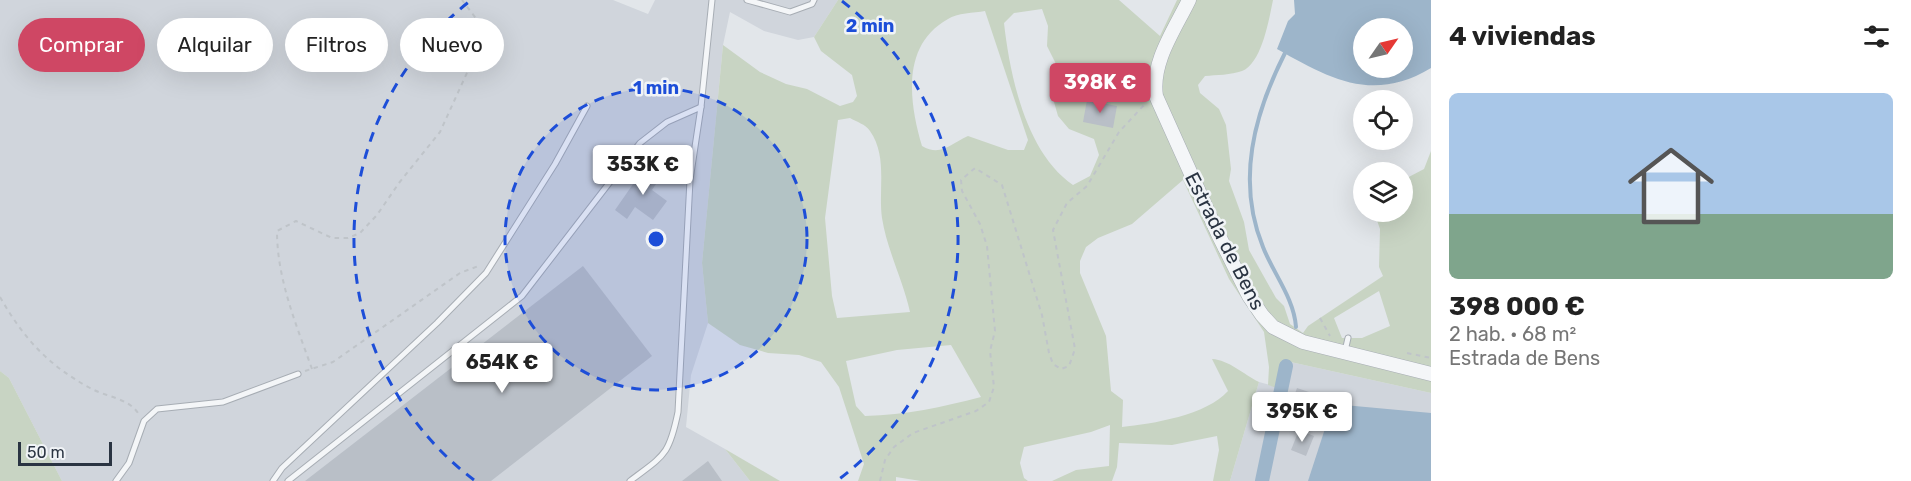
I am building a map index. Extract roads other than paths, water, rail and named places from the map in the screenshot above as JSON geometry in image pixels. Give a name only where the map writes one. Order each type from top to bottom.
[{"type":"street","name":"Estrada de Bens","points":[[1189,0],[1158,66],[1154,82],[1156,96],[1218,234],[1249,296],[1273,327],[1303,342],[1431,374]]},
{"type":"lane","points":[[630,481],[665,454],[673,437],[678,411],[690,180],[701,108],[712,0]]},
{"type":"lane","points":[[747,0],[790,12],[812,4],[814,0]]},
{"type":"lane","points":[[273,481],[282,468],[437,323],[486,273],[555,164],[587,106]]},
{"type":"lane","points":[[288,481],[522,296],[640,143],[667,122],[701,108]]},
{"type":"lane","points":[[1344,354],[1348,338]]},
{"type":"lane","points":[[116,481],[129,463],[144,421],[157,410],[223,402],[300,373]]},
{"type":"water","points":[[1294,0],[1431,0],[1431,68],[1413,77],[1413,18],[1353,18],[1353,78],[1410,78],[1390,84],[1371,85],[1352,83],[1315,70],[1277,49],[1288,21],[1295,14]]},
{"type":"water","points":[[1333,404],[1431,413],[1431,481],[1308,481]]},
{"type":"waterway","points":[[1285,53],[1257,124],[1250,173],[1255,222],[1267,257],[1291,306],[1296,327]]},
{"type":"waterway","points":[[1262,481],[1286,366]]}]
